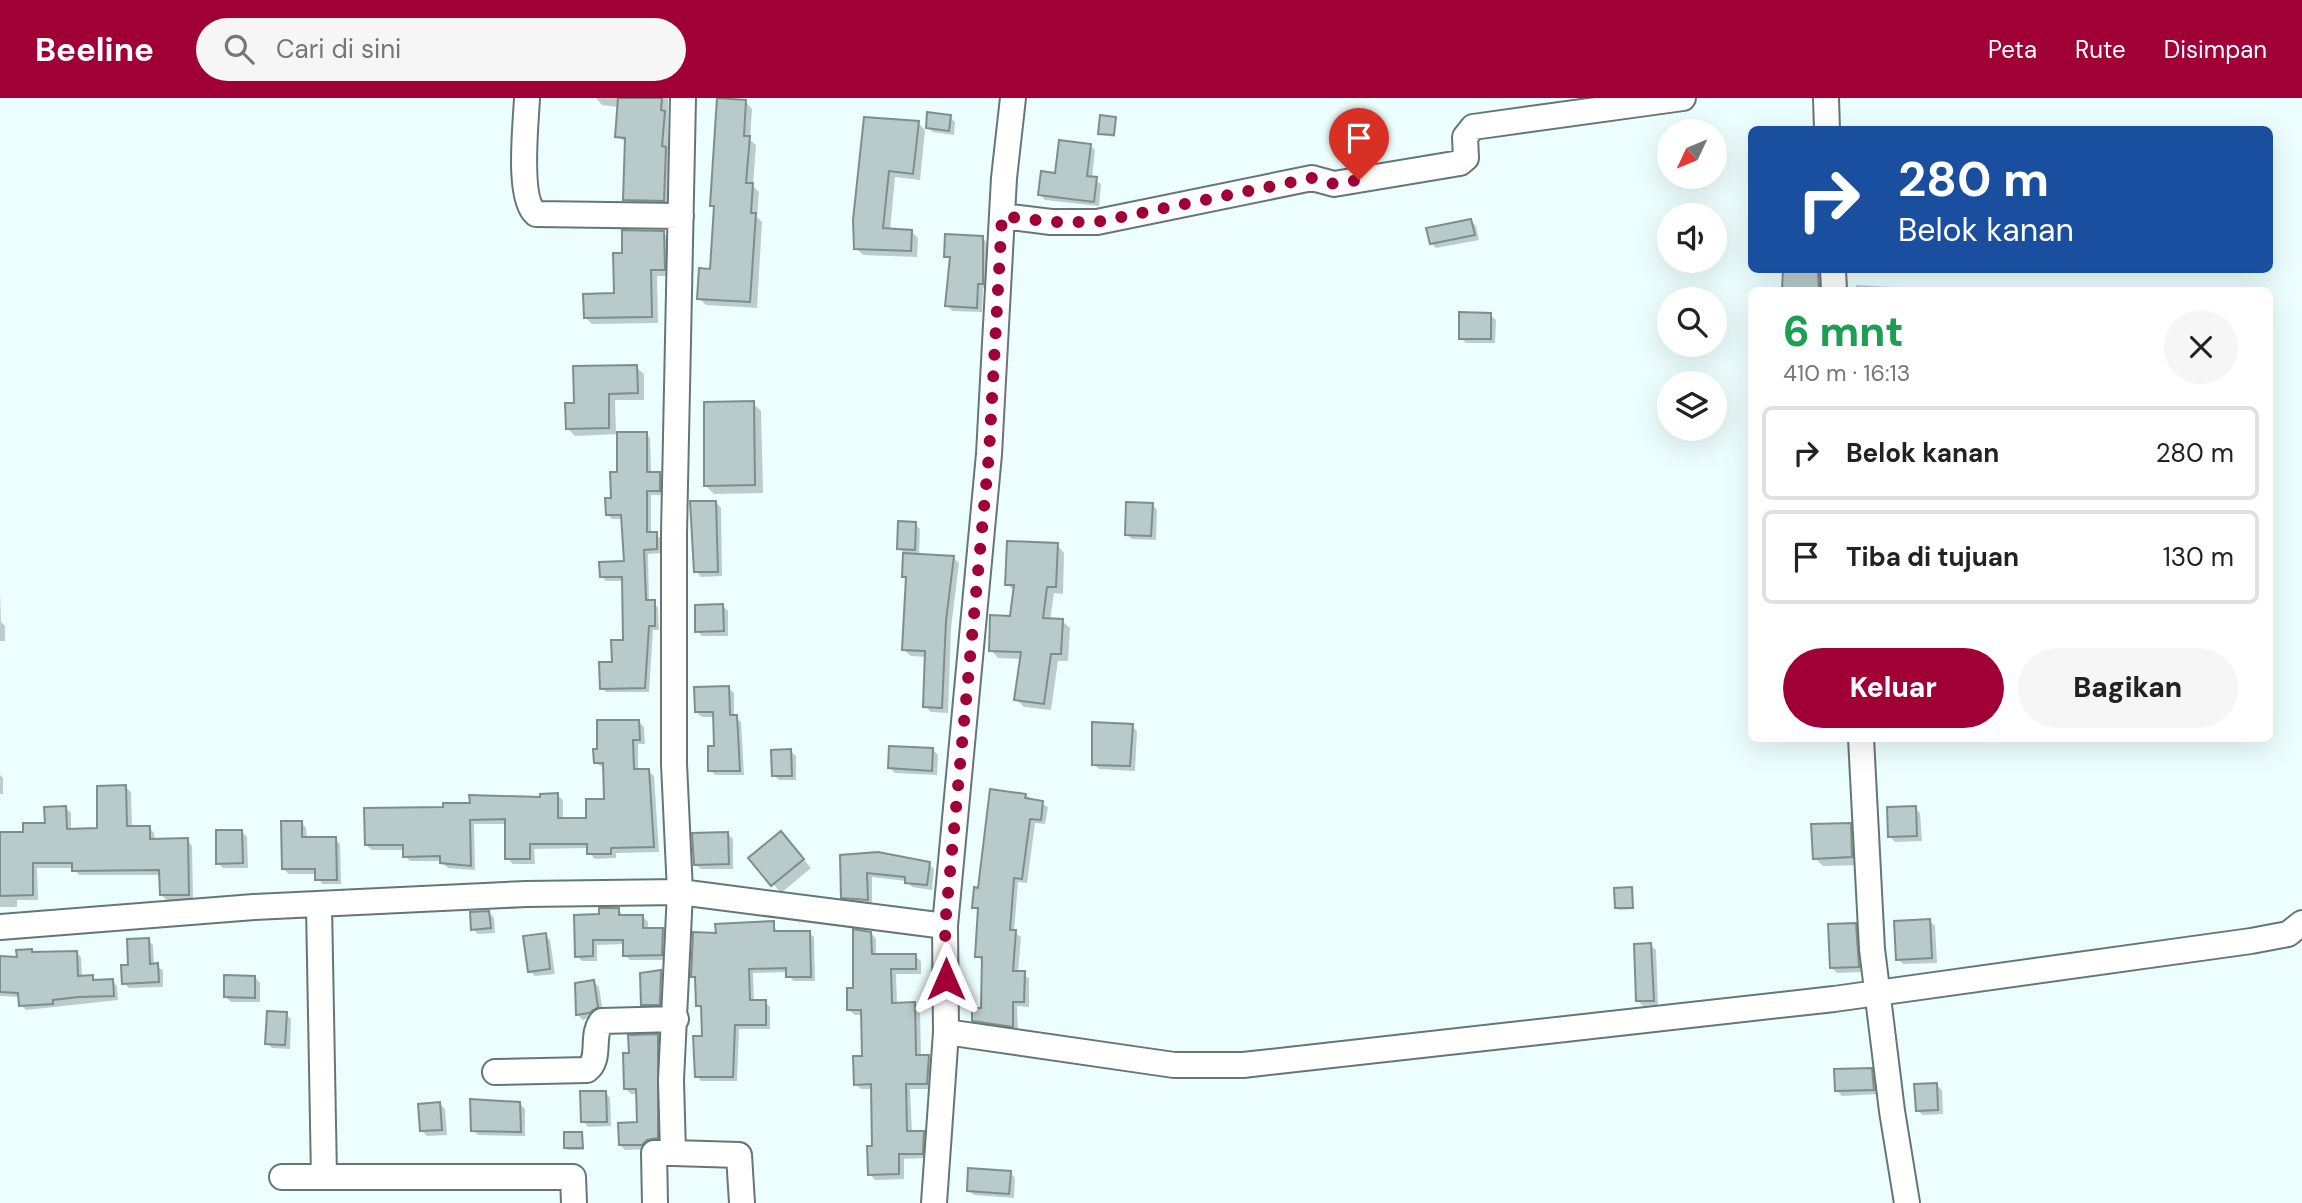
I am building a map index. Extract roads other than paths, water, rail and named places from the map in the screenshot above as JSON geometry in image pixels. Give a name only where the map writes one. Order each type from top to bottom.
[{"type":"street","points":[[527,98],[525,187],[531,210],[547,216],[681,216]]},
{"type":"street","points":[[673,1153],[670,1123],[680,891],[674,764],[674,534],[683,98]]},
{"type":"street","points":[[934,1203],[946,1032],[945,926],[989,454],[1002,216],[1013,98]]},
{"type":"street","points":[[1002,216],[1051,222],[1097,222],[1312,178],[1334,184],[1460,163],[1466,158],[1465,137],[1473,127],[1683,98]]},
{"type":"street","points":[[1826,98],[1827,126]]},
{"type":"street","points":[[1861,742],[1877,993],[1907,1203]]},
{"type":"street","points":[[0,927],[265,907],[526,894],[680,891],[945,926]]},
{"type":"street","points":[[319,905],[324,1177]]},
{"type":"street","points":[[946,1032],[1174,1065],[1218,1066],[1525,1035],[1877,993],[2251,941],[2288,934],[2302,923]]},
{"type":"street","points":[[495,1072],[587,1070],[594,1063],[597,1027],[602,1021],[676,1019]]},
{"type":"street","points":[[654,1203],[654,1153],[673,1153],[739,1155],[742,1203]]},
{"type":"street","points":[[282,1177],[573,1177],[574,1203]]}]
